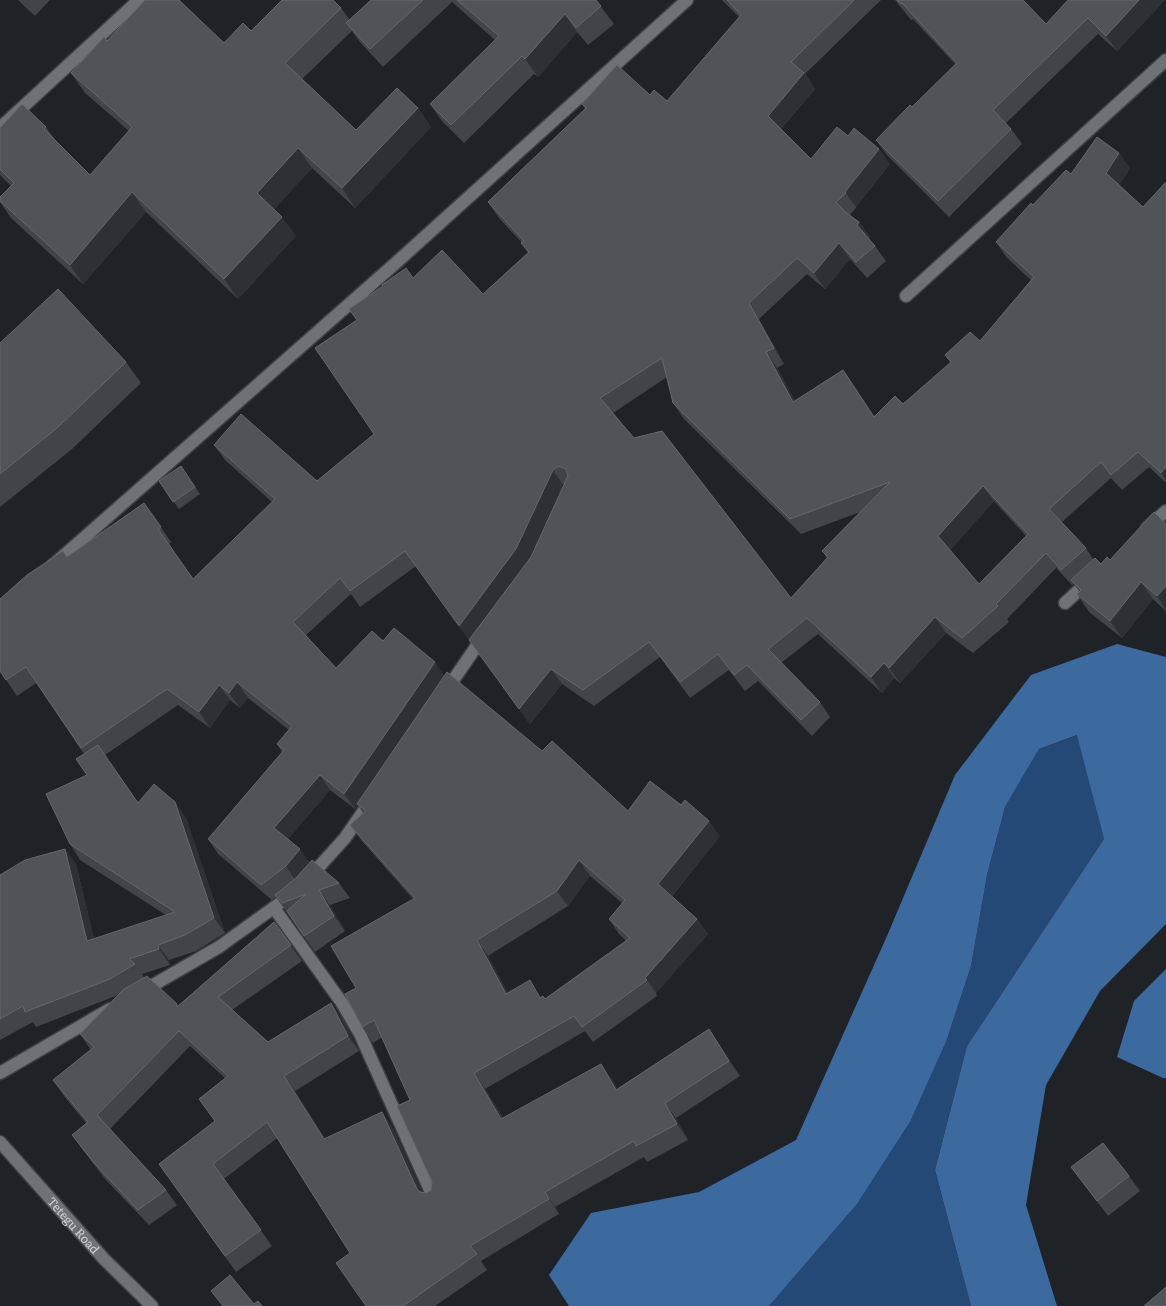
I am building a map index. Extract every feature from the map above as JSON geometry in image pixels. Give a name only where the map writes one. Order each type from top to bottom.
[{"type":"street","points":[[0,128],[139,0]]},
{"type":"street","points":[[44,574],[398,261],[687,0]]},
{"type":"street","points":[[906,296],[1166,60]]},
{"type":"street","points":[[1137,538],[1166,511]]},
{"type":"street","points":[[1065,602],[1101,570]]},
{"type":"street","points":[[436,706],[492,624]]},
{"type":"street","points":[[0,1073],[219,947],[274,908],[302,886],[345,838],[379,788]]},
{"type":"street","points":[[274,908],[342,1003],[360,1034],[435,1201]]},
{"type":"street","name":"Tetegu Road","points":[[0,1142],[104,1259],[152,1306]]},
{"type":"shaded area","points":[[1117,644],[1166,657],[1166,924],[1100,991],[1046,1085],[1026,1205],[1057,1306],[971,1306],[935,1170],[967,1046],[1104,839],[1077,735],[1039,749],[1005,807],[987,875],[971,966],[946,1042],[910,1122],[857,1204],[769,1306],[569,1306],[549,1275],[591,1213],[699,1192],[796,1140],[887,936],[955,775],[1031,675]]},
{"type":"shaded area","points":[[1078,735],[1104,839],[967,1046],[935,1170],[971,1306],[769,1306],[857,1204],[910,1122],[946,1042],[971,966],[987,875],[1005,807],[1039,749]]},
{"type":"shaded area","points":[[1166,969],[1166,1078],[1163,1078],[1117,1057],[1134,1001]]},
{"type":"building","points":[[145,0],[179,0],[224,43],[243,23],[251,31],[282,0],[333,0],[341,8],[285,63],[356,130],[397,88],[418,108],[342,188],[298,148],[257,193],[282,217],[224,279],[132,192],[70,265],[0,201],[0,197],[14,183],[0,169],[0,128],[22,104],[90,175],[132,127],[71,73],[104,37],[107,41]]},
{"type":"building","points":[[371,0],[423,0],[370,49],[346,23]]},
{"type":"building","points":[[457,0],[596,0],[601,6],[576,28],[565,14],[525,59],[522,56],[451,125],[430,104],[499,36]]},
{"type":"building","points":[[727,0],[854,0],[791,62],[804,73],[768,116],[811,159],[837,127],[848,136],[854,128],[879,149],[846,193],[836,202],[845,212],[859,222],[857,225],[875,246],[856,262],[839,243],[814,273],[797,258],[749,303],[774,348],[766,352],[793,402],[843,370],[874,417],[895,396],[903,404],[951,362],[945,355],[970,332],[980,341],[1034,277],[996,242],[1031,203],[1033,205],[1066,170],[1071,174],[1097,137],[1119,153],[1106,173],[1143,207],[1166,182],[1166,467],[1161,473],[1138,452],[1111,475],[1101,462],[1049,509],[1086,548],[1061,570],[1046,553],[996,604],[998,606],[962,638],[935,617],[889,668],[884,663],[871,677],[807,618],[768,649],[820,702],[801,720],[747,665],[734,675],[718,654],[680,682],[649,642],[583,690],[551,669],[519,709],[469,640],[531,557],[568,476],[566,469],[559,466],[553,470],[516,549],[459,626],[405,551],[350,591],[340,578],[293,622],[336,668],[372,631],[383,641],[394,628],[435,662],[344,794],[320,775],[274,828],[300,849],[286,866],[261,885],[208,839],[284,750],[277,744],[292,726],[237,682],[229,693],[219,685],[199,712],[167,689],[81,748],[26,667],[6,680],[0,671],[0,599],[27,575],[63,551],[67,557],[144,503],[161,527],[158,529],[193,579],[275,499],[214,445],[241,414],[317,481],[374,434],[315,348],[357,320],[349,309],[406,268],[413,278],[442,250],[483,294],[529,252],[521,243],[524,241],[488,202],[586,108],[582,104],[617,65],[650,95],[654,90],[667,101],[741,15]],"holes":[[[662,358],[673,403],[790,519],[890,482],[822,551],[828,557],[791,598],[662,431],[634,438],[600,398]],[[983,486],[1028,534],[979,584],[938,536]]]},
{"type":"building","points":[[897,0],[1023,0],[1046,24],[1068,0],[1139,0],[1106,36],[1088,18],[993,110],[1011,129],[938,201],[876,140],[910,105],[912,107],[957,63],[902,3]]},
{"type":"building","points":[[58,289],[126,362],[57,428],[0,474],[0,343]]},
{"type":"building","points":[[181,466],[195,487],[173,502],[159,481]]},
{"type":"building","points":[[1154,512],[1166,524],[1166,586],[1157,596],[1141,582],[1110,621],[1077,594],[1081,590],[1071,580],[1095,558],[1101,564],[1107,557],[1110,560]]},
{"type":"building","points":[[447,672],[542,751],[552,741],[628,811],[650,781],[681,805],[685,800],[709,821],[658,884],[697,919],[645,978],[647,980],[582,1027],[574,1016],[474,1073],[501,1119],[601,1064],[616,1090],[709,1029],[729,1061],[665,1103],[677,1124],[636,1146],[634,1141],[545,1192],[549,1199],[470,1246],[477,1254],[403,1306],[366,1306],[336,1263],[350,1253],[267,1122],[213,1164],[261,1230],[225,1256],[159,1164],[215,1121],[199,1099],[228,1076],[179,1031],[97,1115],[166,1190],[138,1210],[95,1164],[72,1135],[88,1122],[53,1080],[94,1047],[80,1034],[124,989],[147,976],[177,1004],[177,1007],[274,922],[291,945],[218,997],[268,1042],[331,1003],[348,1036],[284,1076],[324,1139],[382,1112],[417,1189],[420,1192],[427,1193],[431,1190],[432,1182],[397,1106],[410,1100],[374,1020],[362,1027],[345,994],[356,988],[331,946],[415,898],[350,825],[366,811],[357,804]],"holes":[[[579,860],[625,900],[609,919],[630,938],[545,999],[543,996],[540,998],[530,980],[506,994],[477,940],[557,891]]]},
{"type":"building","points":[[98,745],[138,803],[154,784],[175,802],[214,918],[185,935],[158,945],[159,949],[129,959],[135,964],[110,979],[25,1012],[23,1006],[0,1019],[0,875],[25,860],[65,849],[87,941],[175,912],[70,844],[46,794],[87,775],[76,759]]},
{"type":"building","points":[[312,860],[339,883],[319,890],[334,916],[304,936],[287,911],[306,894],[282,903],[275,895],[296,878]]},
{"type":"building","points":[[1103,1143],[1129,1176],[1097,1201],[1071,1167]]},
{"type":"building","points":[[230,1275],[254,1304],[258,1301],[262,1306],[223,1306],[211,1291]]},
{"type":"building","points":[[1166,1287],[1166,1306],[1144,1306]]}]
